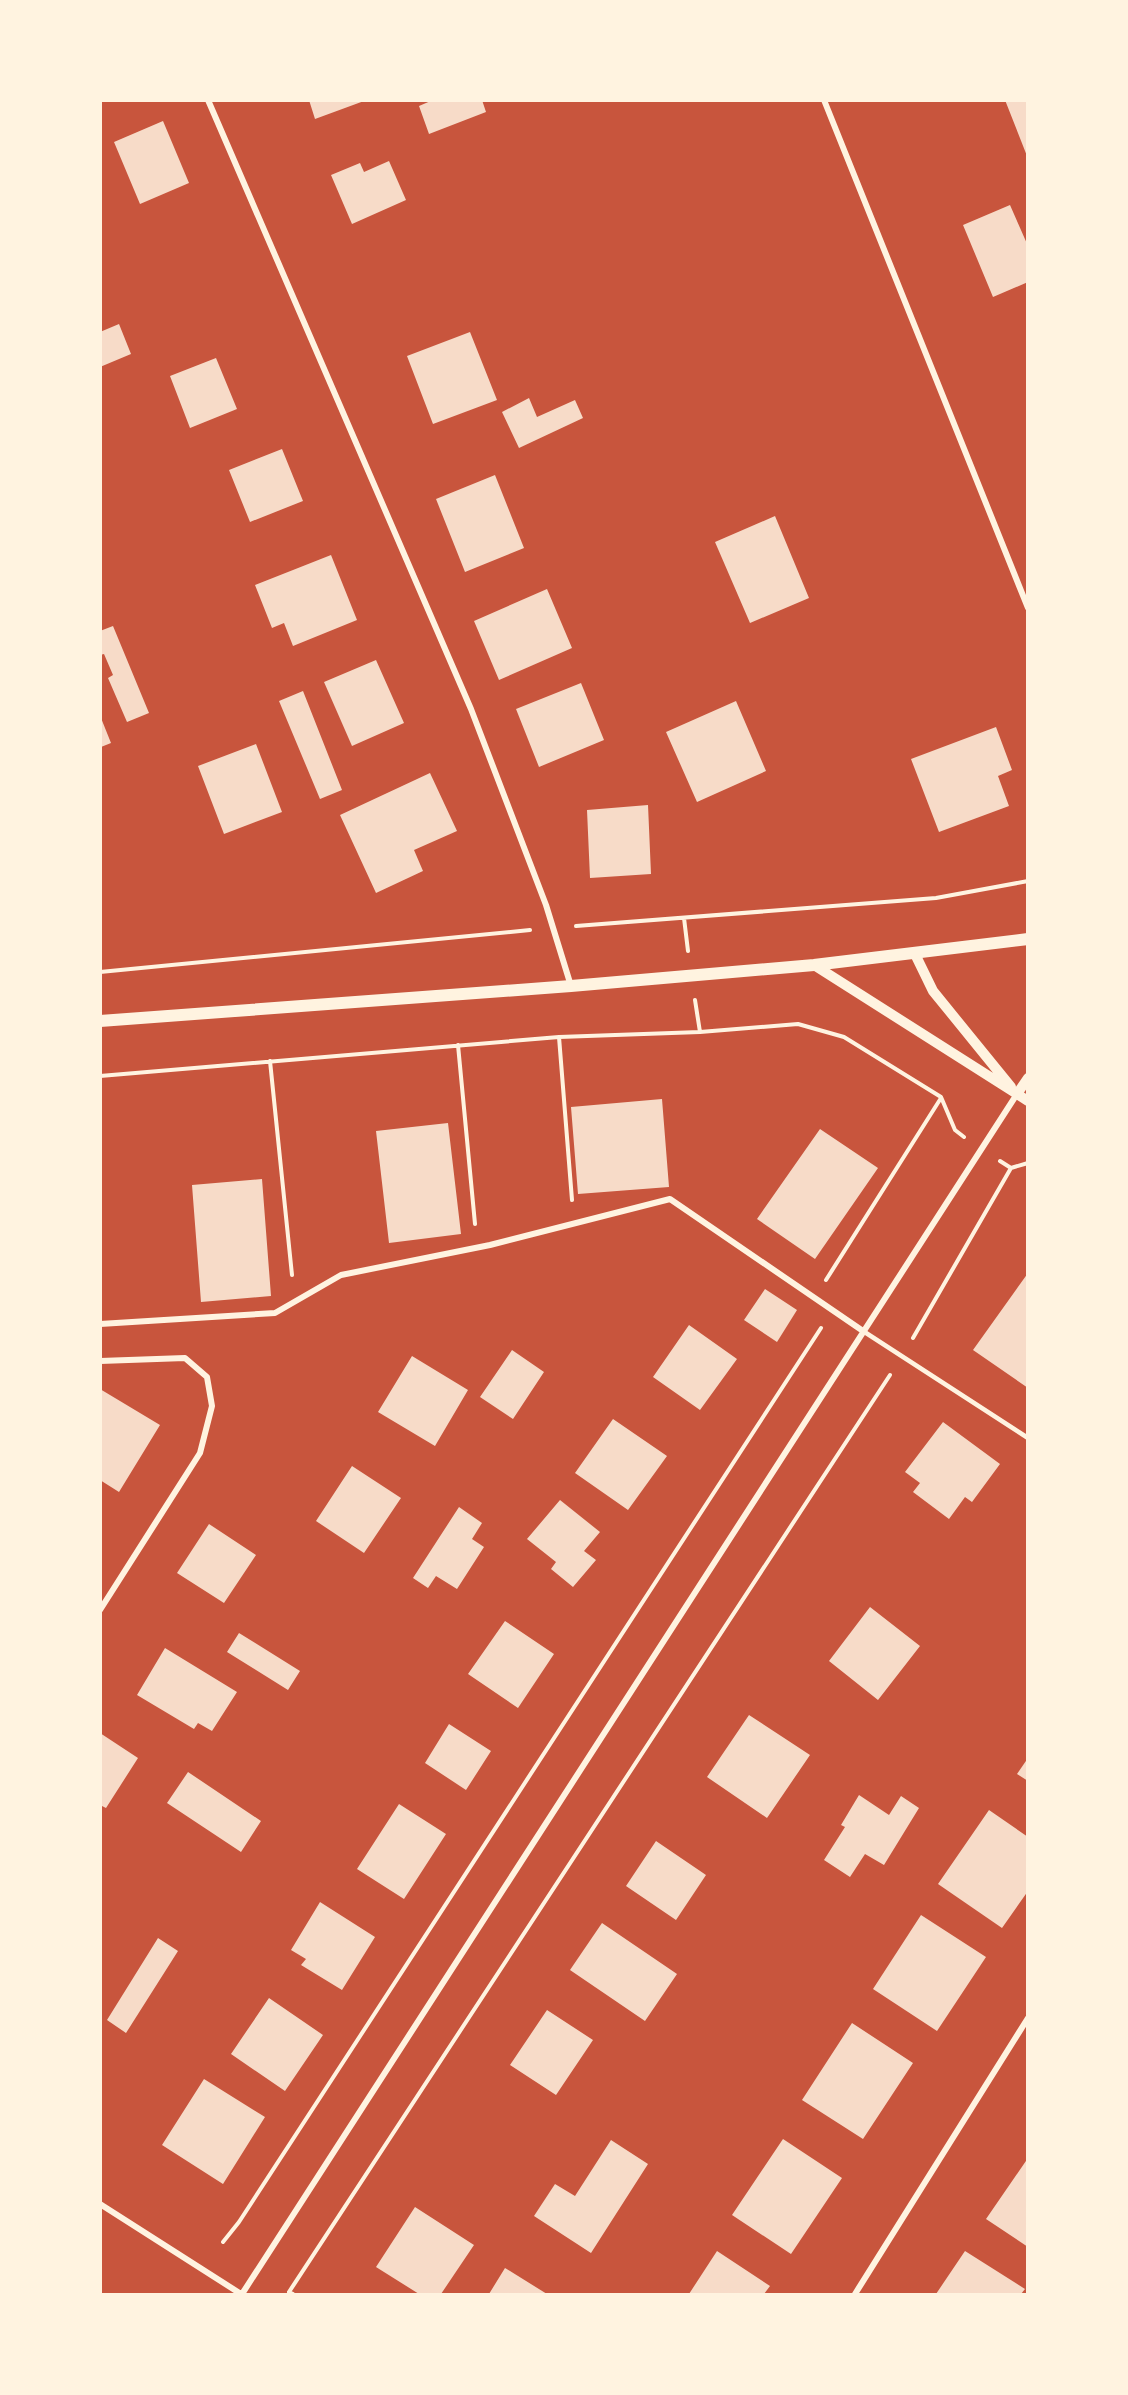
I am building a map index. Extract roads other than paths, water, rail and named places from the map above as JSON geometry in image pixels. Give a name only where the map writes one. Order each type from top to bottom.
[{"type":"main road","points":[[100,1021],[571,986],[814,965],[1028,939]]},
{"type":"street","points":[[208,100],[471,709],[546,905],[571,986]]},
{"type":"street","points":[[824,100],[1028,608]]},
{"type":"street","points":[[915,954],[933,991],[1017,1094]]},
{"type":"street","points":[[814,965],[1028,1101]]},
{"type":"street","points":[[100,2204],[241,2295],[1028,1078]]},
{"type":"street","points":[[100,1324],[275,1314],[341,1275],[477,1248],[670,1198],[863,1331]]},
{"type":"street","points":[[100,1361],[185,1358],[207,1377],[212,1406],[200,1453],[100,1610]]},
{"type":"street","points":[[855,2295],[1028,2018]]},
{"type":"lane","points":[[863,1331],[1028,1438]]}]
